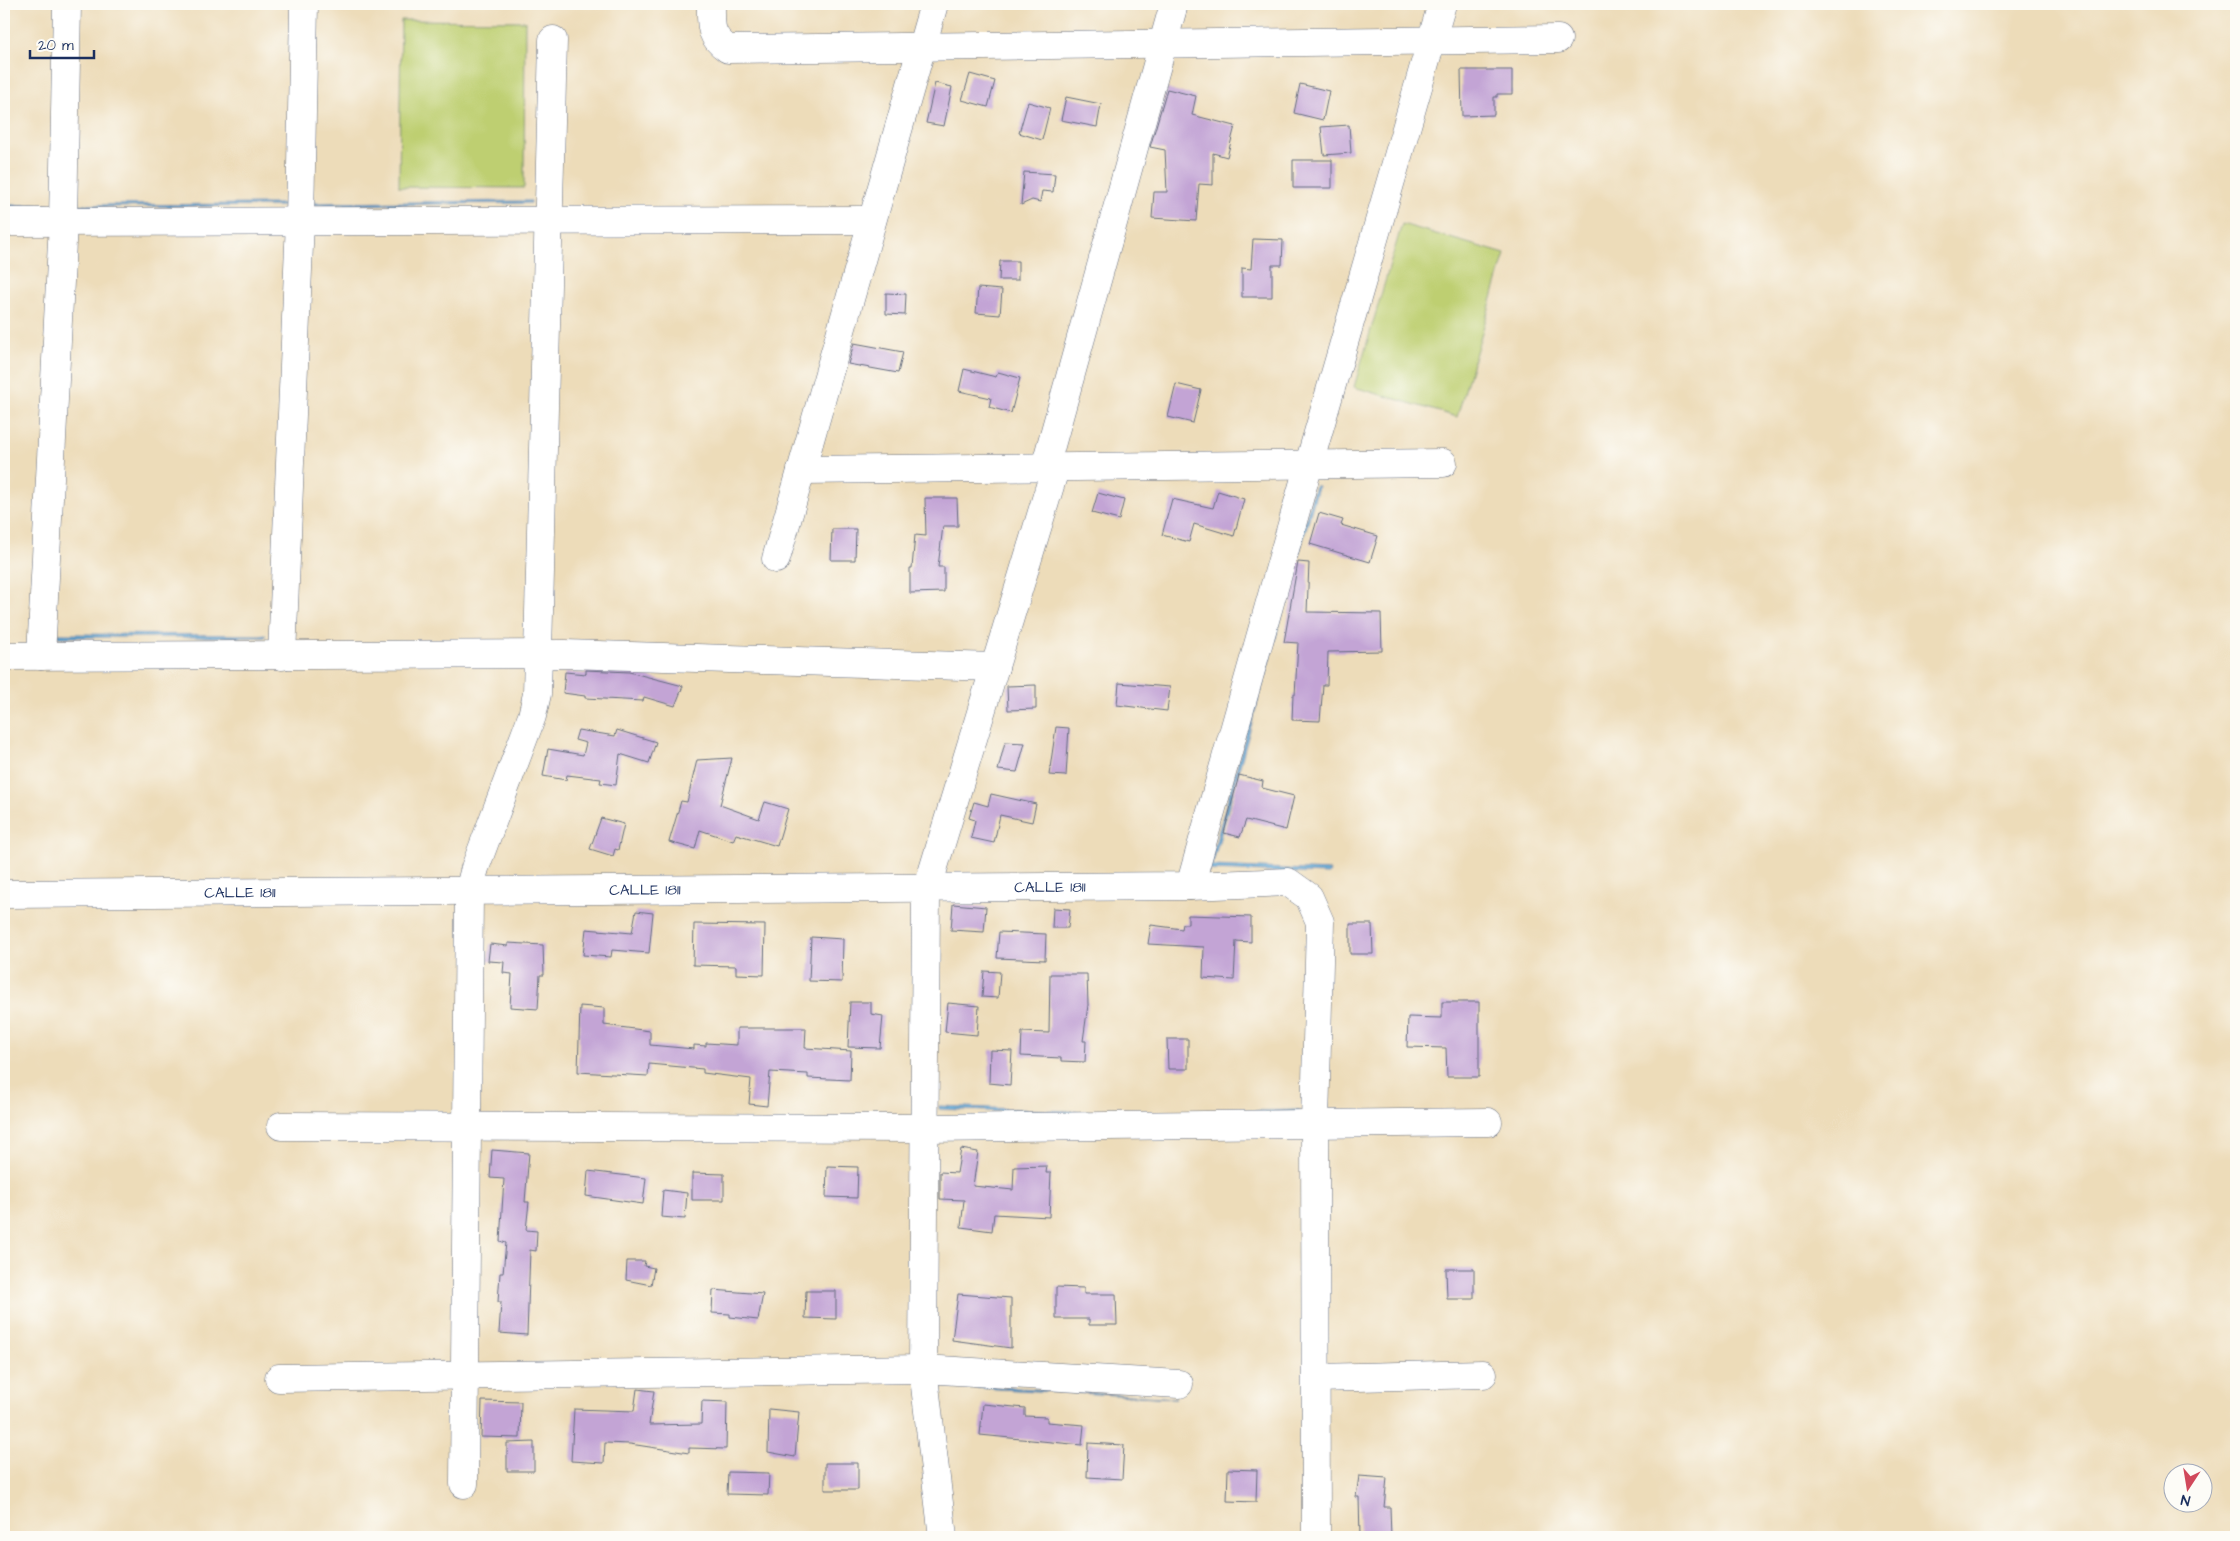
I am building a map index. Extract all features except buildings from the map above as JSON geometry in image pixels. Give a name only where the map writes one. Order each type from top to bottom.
[{"type":"street","points":[[41,656],[63,222],[67,4]]},
{"type":"street","points":[[282,656],[300,221],[304,4]]},
{"type":"street","points":[[711,4],[711,25],[716,40],[728,49],[921,48],[1558,38]]},
{"type":"street","points":[[776,559],[934,4]]},
{"type":"street","points":[[943,1537],[923,1369],[923,1128],[927,888],[995,667],[1051,467],[1174,4]]},
{"type":"street","points":[[1190,886],[1309,464],[1442,4]]},
{"type":"street","points":[[464,1484],[469,891],[475,868],[532,716],[538,694],[553,40]]},
{"type":"street","points":[[4,222],[872,220]]},
{"type":"street","points":[[801,470],[1444,463]]},
{"type":"street","points":[[4,656],[538,654],[747,658],[995,667]]},
{"type":"street","name":"CALLE 1811","points":[[4,894],[1190,886],[1288,882],[1309,897],[1320,922],[1315,1123]]},
{"type":"street","points":[[281,1126],[923,1128],[1488,1122]]},
{"type":"street","points":[[1315,1123],[1316,1537]]},
{"type":"street","points":[[279,1378],[923,1369],[1179,1384]]},
{"type":"street","points":[[1316,1378],[1483,1374]]},
{"type":"green space","points":[[401,20],[525,21],[524,188],[399,187]]},
{"type":"green space","points":[[1402,224],[1505,254],[1457,417],[1354,387]]},
{"type":"water","points":[[531,201],[531,203],[314,205],[313,203]]},
{"type":"water","points":[[291,204],[291,206],[76,207],[76,205]]},
{"type":"water","points":[[4,205],[49,205],[49,207],[4,207]]},
{"type":"water","points":[[1315,486],[1318,486],[1212,866],[1330,871],[1329,874],[1208,870]]},
{"type":"water","points":[[58,634],[266,635],[265,637],[58,637]]},
{"type":"water","points":[[939,1106],[1139,1114],[1300,1110],[1300,1112],[1138,1117],[939,1109]]},
{"type":"water","points":[[940,1383],[1176,1398],[940,1386]]}]
